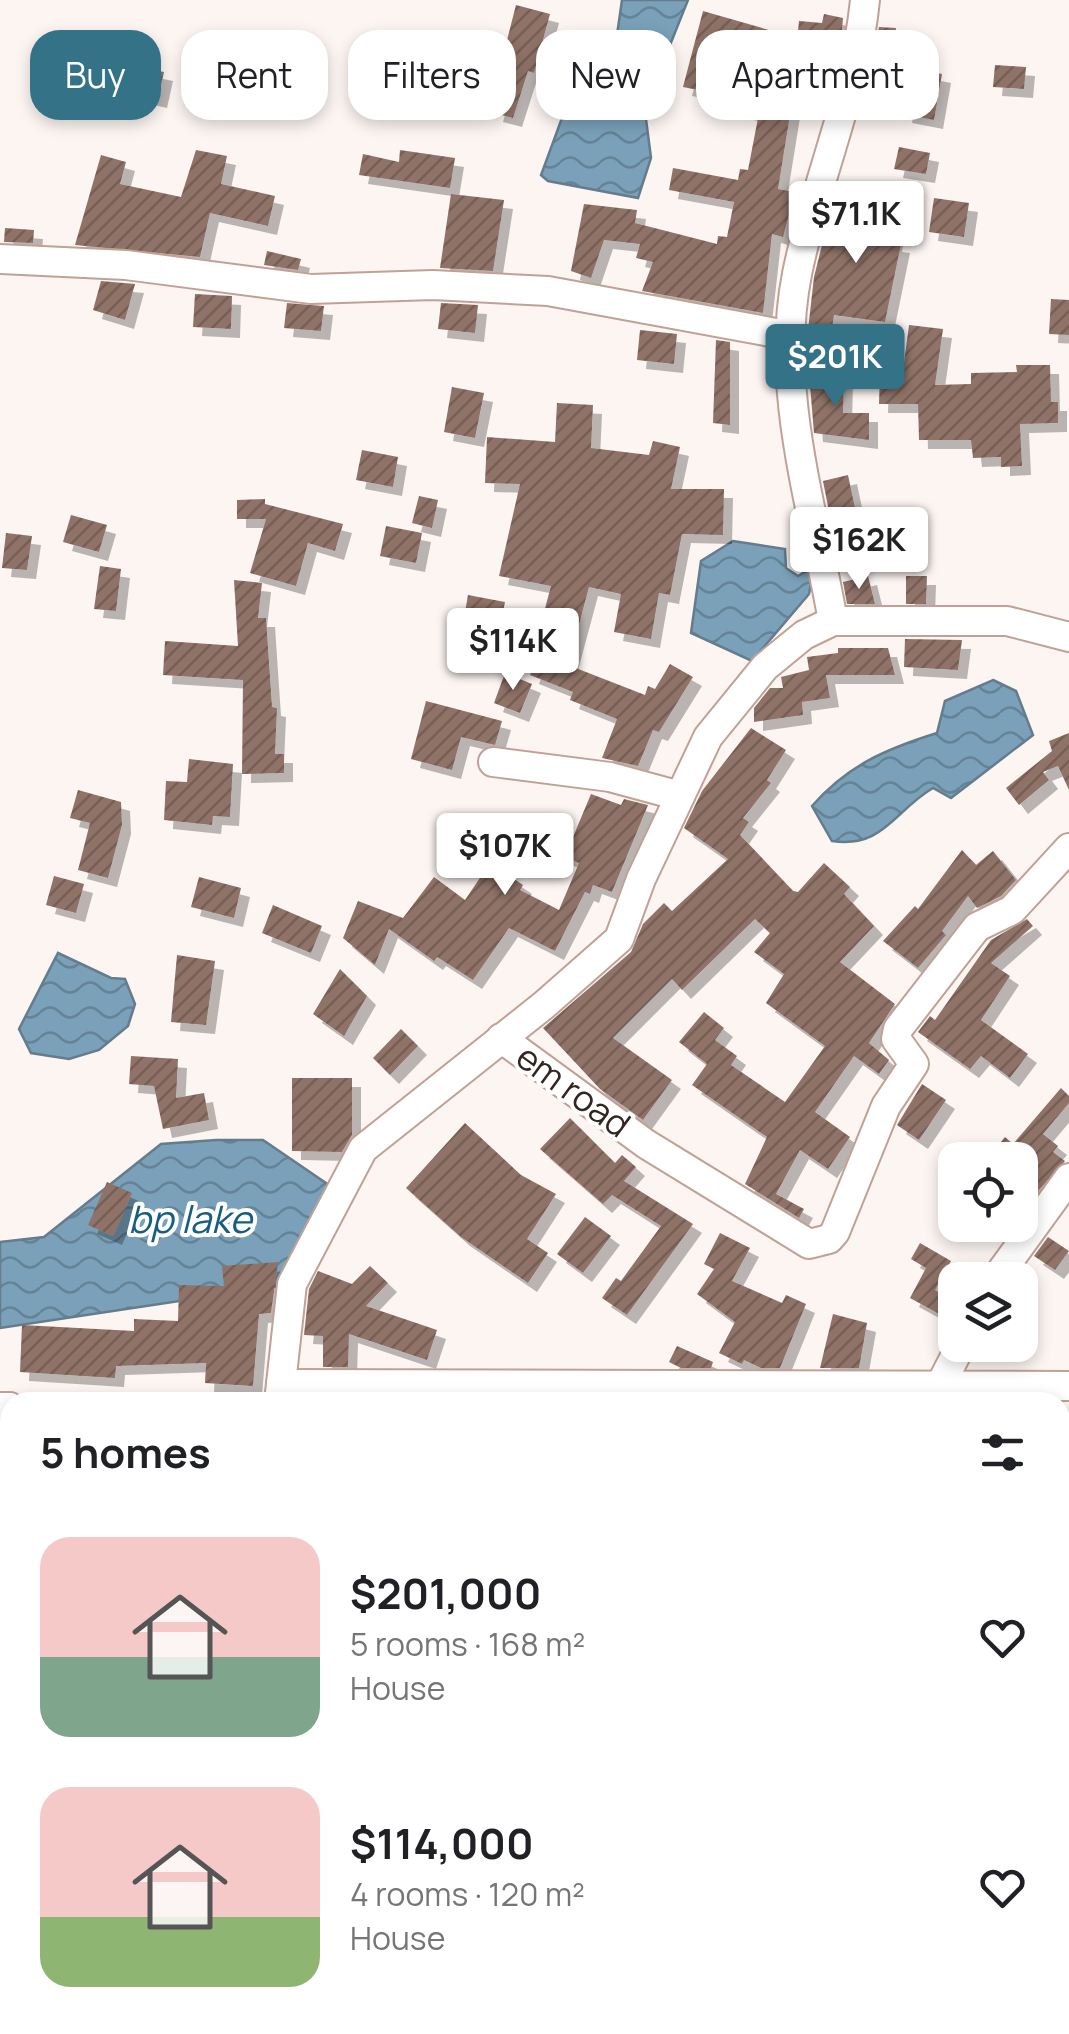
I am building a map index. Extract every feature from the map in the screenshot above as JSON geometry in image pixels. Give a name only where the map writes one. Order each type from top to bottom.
[{"type":"street","points":[[833,621],[790,398],[792,336],[796,277],[865,0]]},
{"type":"street","points":[[0,259],[126,265],[311,289],[433,285],[548,291],[792,336]]},
{"type":"street","points":[[280,1392],[292,1284],[363,1150],[619,939],[708,737],[765,667],[804,635],[833,621],[1008,621],[1069,637]]},
{"type":"street","points":[[492,762],[610,777],[680,796]]},
{"type":"street","name":"em road","points":[[500,1038],[646,1144],[809,1244],[829,1240],[843,1216],[886,1106],[914,1064],[896,1039],[898,1029],[976,928],[1012,910],[1069,848]]},
{"type":"street","points":[[1008,1262],[1069,1178]]},
{"type":"street","points":[[941,1384],[952,1362]]},
{"type":"street","points":[[353,1392],[941,1384],[1069,1386]]},
{"type":"water","points":[[622,0],[688,0],[676,30],[618,30]]},
{"type":"water","points":[[561,120],[646,120],[651,158],[638,198],[548,181],[541,175]]},
{"type":"water","points":[[733,541],[785,549],[786,568],[798,576],[810,569],[813,574],[809,594],[752,661],[691,633],[701,561]]},
{"type":"water","points":[[993,680],[1016,691],[1033,735],[951,798],[933,788],[876,834],[849,842],[832,841],[812,806],[826,792],[869,760],[937,733],[945,701]]},
{"type":"water","points":[[58,953],[111,978],[125,979],[135,1004],[128,1026],[99,1050],[69,1059],[31,1053],[19,1029]]},
{"type":"water","name":"bp lake","points":[[263,1140],[339,1192],[292,1284],[0,1328],[0,1242],[44,1237],[161,1144]]},
{"type":"building","points":[[516,5],[550,14],[546,30],[536,30],[536,66],[534,73],[528,71],[516,109],[516,30],[510,30]]},
{"type":"building","points":[[703,11],[769,30],[698,30]]},
{"type":"building","points":[[824,14],[843,18],[842,30],[798,30],[799,21],[822,23]]},
{"type":"building","points":[[696,38],[696,90],[683,87]]},
{"type":"building","points":[[995,65],[1026,67],[1024,89],[993,87]]},
{"type":"building","points":[[758,120],[789,120],[778,189],[795,192],[783,237],[772,234],[763,313],[642,291],[653,262],[636,258],[640,244],[604,240],[591,278],[571,271],[584,204],[637,210],[635,223],[717,244],[718,236],[727,237],[734,202],[669,190],[673,168],[738,180],[740,169],[748,170]]},
{"type":"building","points":[[899,147],[930,153],[926,174],[894,169]]},
{"type":"building","points":[[196,150],[227,156],[221,184],[275,196],[268,226],[210,213],[200,257],[75,245],[101,155],[126,162],[120,184],[181,197]]},
{"type":"building","points":[[400,150],[455,158],[450,188],[359,175],[363,154],[399,162]]},
{"type":"building","points":[[451,194],[504,200],[493,271],[440,268]]},
{"type":"building","points":[[934,198],[969,203],[964,237],[929,232]]},
{"type":"building","points":[[864,200],[899,205],[893,243],[901,244],[885,322],[834,315],[831,334],[808,330],[814,277],[831,209],[863,213]]},
{"type":"building","points":[[5,228],[34,230],[33,243],[4,242]]},
{"type":"building","points":[[267,251],[301,259],[298,270],[264,265]]},
{"type":"building","points":[[101,281],[135,284],[125,320],[93,310]]},
{"type":"building","points":[[195,294],[232,296],[231,329],[193,327]]},
{"type":"building","points":[[1051,299],[1069,300],[1069,335],[1049,334]]},
{"type":"building","points":[[287,303],[324,306],[321,331],[284,328]]},
{"type":"building","points":[[441,303],[478,305],[475,333],[438,329]]},
{"type":"building","points":[[909,325],[943,329],[935,385],[971,384],[971,373],[1017,372],[1016,365],[1050,365],[1051,402],[1058,402],[1058,423],[1020,424],[1022,466],[1001,467],[1001,457],[973,458],[971,440],[919,440],[918,404],[879,404],[880,369],[903,370]]},
{"type":"building","points":[[640,330],[677,334],[674,364],[637,360]]},
{"type":"building","points":[[716,340],[730,342],[730,425],[713,423]]},
{"type":"building","points":[[809,373],[844,373],[843,413],[869,413],[869,440],[814,433]]},
{"type":"building","points":[[452,387],[484,393],[475,438],[444,432]]},
{"type":"building","points":[[557,403],[593,405],[591,448],[649,455],[653,441],[680,447],[671,489],[724,489],[723,535],[682,534],[670,595],[659,593],[651,639],[614,632],[621,594],[589,587],[568,665],[645,695],[648,686],[655,689],[670,664],[693,677],[659,732],[653,730],[638,766],[602,758],[617,719],[570,700],[573,692],[530,675],[546,633],[539,631],[551,586],[499,576],[520,484],[485,483],[487,437],[555,442]]},
{"type":"building","points":[[362,450],[398,457],[393,487],[356,480]]},
{"type":"building","points":[[848,475],[855,508],[848,509],[848,557],[838,557],[823,481]]},
{"type":"building","points":[[419,496],[438,500],[432,528],[412,523]]},
{"type":"building","points":[[265,499],[265,504],[343,524],[335,551],[308,543],[296,586],[250,573],[266,519],[237,519],[237,500]]},
{"type":"building","points":[[71,515],[107,525],[99,552],[63,542]]},
{"type":"building","points":[[386,526],[422,533],[416,563],[380,556]]},
{"type":"building","points":[[6,533],[32,536],[27,570],[2,568]]},
{"type":"building","points":[[100,566],[121,569],[116,611],[94,609]]},
{"type":"building","points":[[868,576],[875,604],[847,604],[843,582]]},
{"type":"building","points":[[906,576],[927,576],[926,604],[906,604]]},
{"type":"building","points":[[234,580],[262,583],[258,618],[266,618],[272,707],[277,708],[275,754],[284,754],[284,773],[242,774],[243,680],[163,675],[165,641],[238,646]]},
{"type":"building","points":[[468,595],[505,602],[499,631],[463,624]]},
{"type":"building","points":[[905,639],[962,640],[958,670],[904,667]]},
{"type":"building","points":[[838,648],[888,648],[895,675],[826,675],[830,698],[802,702],[803,715],[754,722],[754,708],[770,688],[783,688],[781,677],[809,670],[807,657],[838,653]]},
{"type":"building","points":[[505,673],[532,684],[520,713],[494,703]]},
{"type":"building","points":[[426,701],[502,721],[495,745],[461,737],[452,770],[411,759]]},
{"type":"building","points":[[751,728],[786,750],[767,780],[771,783],[743,818],[749,822],[740,835],[793,891],[798,892],[824,863],[850,887],[844,894],[874,926],[840,962],[895,1004],[869,1043],[889,1060],[879,1074],[854,1056],[815,1112],[850,1137],[828,1169],[800,1150],[776,1194],[804,1209],[799,1218],[745,1184],[767,1137],[692,1085],[707,1064],[679,1042],[704,1012],[724,1028],[715,1040],[737,1056],[731,1065],[785,1102],[825,1046],[766,1003],[784,974],[754,952],[770,933],[755,919],[682,990],[672,979],[613,1038],[672,1080],[643,1120],[600,1089],[543,1028],[631,952],[643,924],[664,903],[672,911],[728,859],[684,828],[702,791]]},
{"type":"building","points":[[1069,733],[1069,790],[1058,766],[1043,772],[1049,780],[1019,805],[1006,788],[1052,751],[1049,741]]},
{"type":"building","points":[[189,759],[233,764],[230,817],[213,816],[212,825],[164,820],[166,781],[187,782]]},
{"type":"building","points":[[78,790],[121,802],[122,825],[108,878],[78,870],[90,823],[70,818]]},
{"type":"building","points":[[591,794],[621,805],[624,799],[648,805],[612,892],[593,885],[590,894],[585,892],[555,951],[509,928],[473,980],[437,957],[434,961],[389,929],[375,965],[343,938],[358,901],[403,918],[434,877],[465,900],[490,863],[523,885],[520,890],[559,910],[579,863],[548,850],[556,830],[573,837]]},
{"type":"building","points":[[962,850],[976,865],[993,851],[1016,880],[1001,896],[977,908],[968,896],[942,931],[946,935],[918,968],[883,941],[915,906],[918,909]]},
{"type":"building","points":[[54,876],[84,884],[76,913],[46,905]]},
{"type":"building","points":[[199,877],[241,888],[234,918],[191,907]]},
{"type":"building","points":[[273,905],[322,926],[311,953],[262,933]]},
{"type":"building","points":[[1027,919],[1033,926],[991,963],[1010,976],[981,1020],[1028,1054],[1010,1078],[981,1056],[970,1069],[918,1032],[930,1016],[935,1020],[991,940]]},
{"type":"building","points":[[177,955],[215,961],[206,1025],[171,1022]]},
{"type":"building","points":[[340,969],[367,996],[344,1036],[313,1014]]},
{"type":"building","points":[[401,1029],[418,1046],[390,1075],[373,1058]]},
{"type":"building","points":[[131,1056],[178,1059],[176,1098],[204,1093],[209,1120],[163,1129],[154,1086],[129,1084]]},
{"type":"building","points":[[292,1078],[352,1078],[352,1135],[342,1152],[292,1151]]},
{"type":"building","points":[[922,1084],[946,1100],[919,1140],[897,1125]]},
{"type":"building","points":[[1061,1088],[1069,1096],[1069,1103],[1043,1134],[1058,1146],[1053,1152],[1065,1161],[1038,1191],[1038,1142],[1015,1142]]},
{"type":"building","points":[[570,1118],[615,1163],[622,1155],[636,1167],[624,1181],[693,1224],[627,1315],[602,1298],[616,1278],[621,1281],[661,1226],[612,1195],[603,1204],[540,1149]]},
{"type":"building","points":[[465,1123],[521,1175],[556,1194],[527,1239],[548,1253],[528,1283],[461,1237],[406,1188]]},
{"type":"building","points":[[107,1182],[132,1193],[113,1236],[88,1225]]},
{"type":"building","points":[[585,1217],[611,1236],[583,1273],[557,1254]]},
{"type":"building","points":[[720,1233],[750,1248],[732,1281],[782,1303],[786,1295],[806,1304],[780,1368],[761,1368],[744,1360],[742,1364],[719,1353],[735,1322],[697,1294],[714,1269],[704,1264]]},
{"type":"building","points":[[1048,1237],[1069,1251],[1055,1270],[1034,1256]]},
{"type":"building","points":[[920,1243],[951,1261],[938,1262],[938,1313],[910,1298],[926,1268],[911,1259]]},
{"type":"building","points":[[278,1262],[271,1313],[259,1314],[253,1386],[205,1383],[206,1363],[116,1366],[115,1378],[20,1372],[22,1325],[134,1331],[134,1319],[178,1321],[179,1285],[224,1286],[222,1266]]},
{"type":"building","points":[[370,1266],[388,1283],[366,1306],[437,1330],[427,1360],[349,1334],[348,1367],[323,1367],[323,1336],[304,1335],[309,1289],[318,1271],[352,1284]]},
{"type":"building","points":[[833,1314],[867,1323],[859,1368],[820,1368]]},
{"type":"building","points":[[677,1346],[713,1362],[711,1368],[681,1368],[669,1362]]}]
